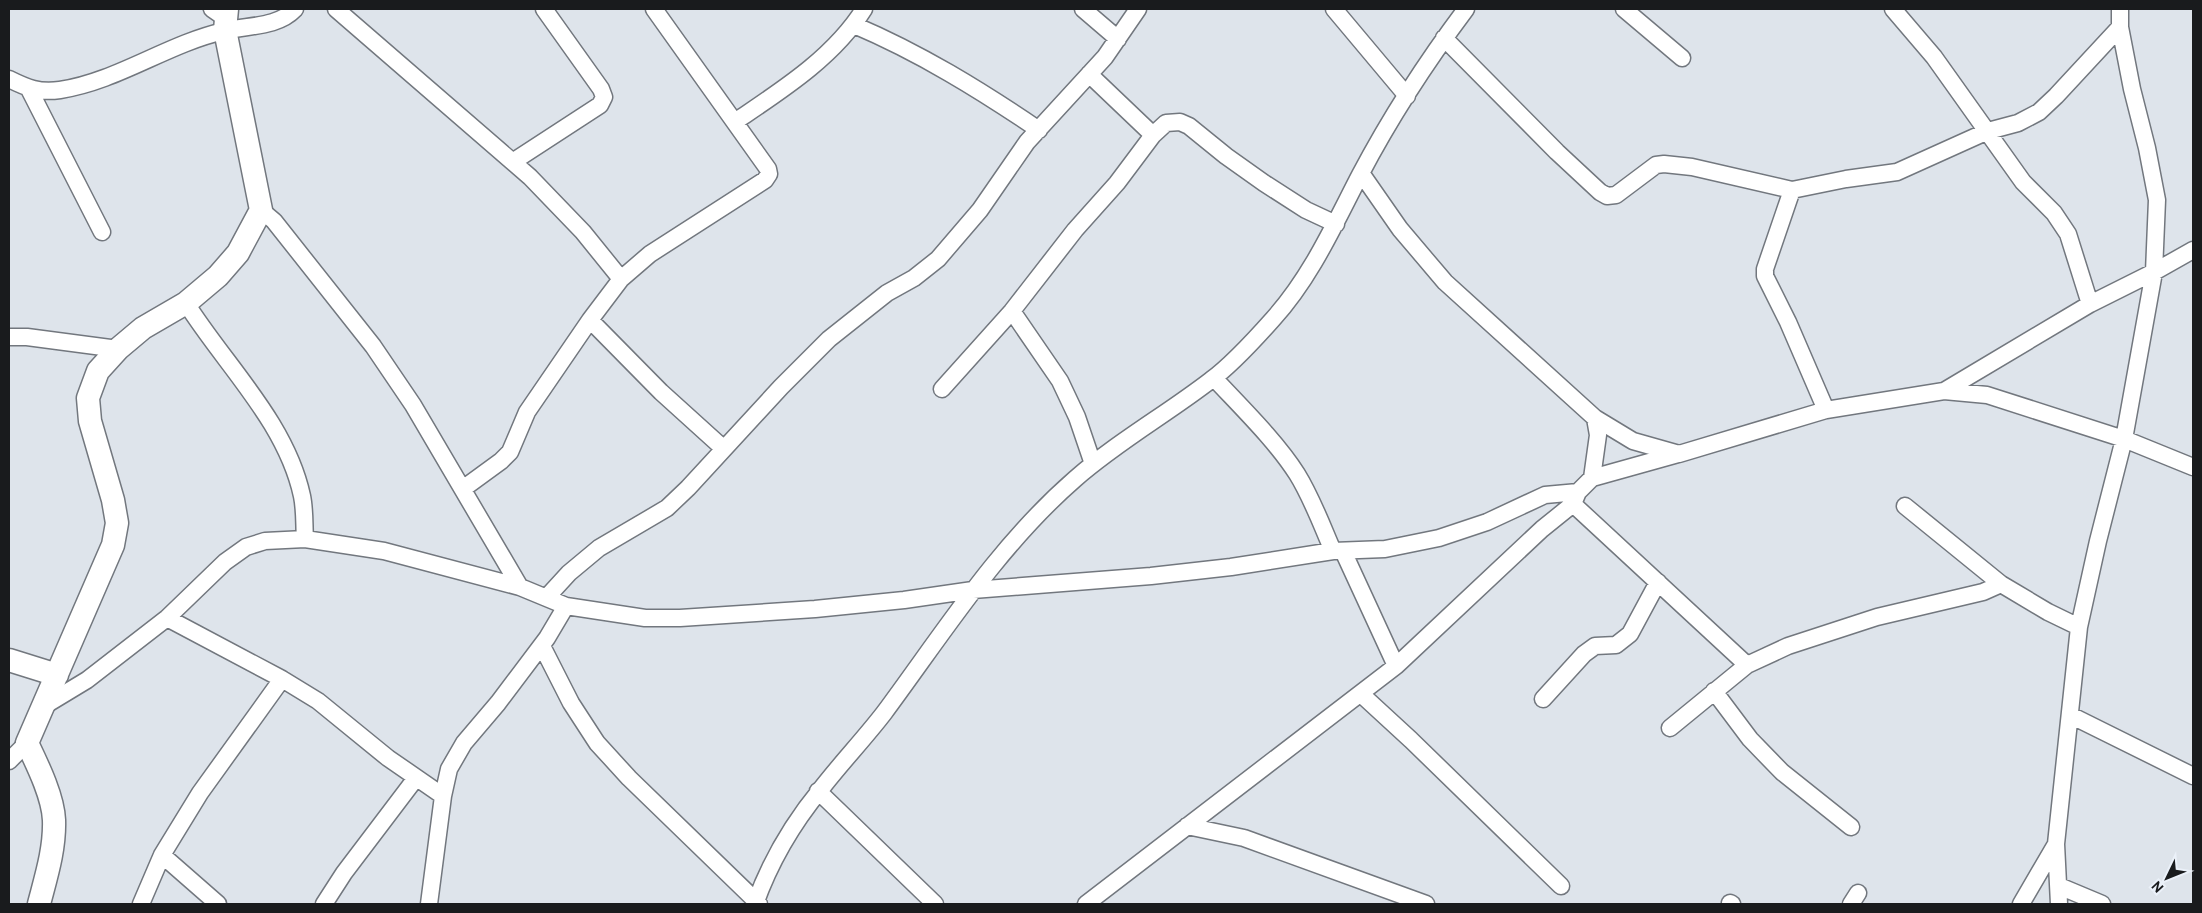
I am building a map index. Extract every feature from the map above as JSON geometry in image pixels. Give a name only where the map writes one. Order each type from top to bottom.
[{"type":"street","points":[[9,79],[29,90],[60,90],[109,77],[195,39],[222,16],[276,21],[289,15],[295,9]]},
{"type":"street","points":[[336,9],[470,126],[514,161],[550,196],[621,279]]},
{"type":"street","points":[[514,161],[600,104],[604,97],[601,89],[544,9]]},
{"type":"street","points":[[464,488],[510,452],[527,412],[590,320],[621,279],[650,254],[765,180],[769,174],[768,168],[736,121],[654,9]]},
{"type":"street","points":[[736,121],[782,90],[833,48],[854,25],[864,9]]},
{"type":"street","points":[[1083,9],[1118,39]]},
{"type":"street","points":[[547,597],[569,573],[599,548],[667,508],[829,339],[887,293],[914,278],[938,260],[958,238],[1027,142],[1089,74],[1118,39],[1138,9]]},
{"type":"street","points":[[1334,9],[1407,96]]},
{"type":"street","points":[[542,646],[572,703],[597,743],[628,778],[757,903],[772,863],[787,837],[818,792],[882,715],[942,630],[1009,546],[1046,505],[1093,464],[1214,378],[1273,319],[1305,278],[1336,224],[1361,173],[1407,96],[1444,38],[1466,9]]},
{"type":"street","points":[[1624,9],[1682,58]]},
{"type":"street","points":[[1893,9],[1934,57],[2023,182],[2054,213],[2068,234],[2090,304]]},
{"type":"street","points":[[2059,904],[2056,844],[2079,627],[2098,541],[2124,439],[2154,272],[2157,200],[2148,148],[2132,89],[2120,27],[2120,9]]},
{"type":"street","points":[[222,16],[261,210],[274,221],[373,346],[413,405],[464,488],[520,587]]},
{"type":"street","points":[[854,25],[895,43],[943,69],[1039,130]]},
{"type":"street","points":[[1444,38],[1556,152],[1600,192],[1607,196],[1616,196],[1656,165],[1664,164],[1692,167],[1792,190],[1846,179],[1897,172],[1988,131],[2018,123],[2039,112],[2120,27]]},
{"type":"street","points":[[1089,74],[1153,135]]},
{"type":"street","points":[[29,90],[102,232]]},
{"type":"street","points":[[942,389],[1012,311],[1153,135],[1166,123],[1180,122],[1190,126],[1226,156],[1264,183],[1306,210],[1336,224]]},
{"type":"street","points":[[1361,173],[1400,229],[1444,282],[1595,418],[1633,441],[1680,454]]},
{"type":"street","points":[[1792,190],[1765,269],[1765,276],[1788,322],[1826,410]]},
{"type":"street","points":[[9,761],[27,742],[113,545],[117,523],[113,500],[90,421],[88,398],[98,371],[118,349],[143,328],[186,303],[218,276],[238,253],[261,210]]},
{"type":"street","points":[[1944,391],[2090,304],[2193,250]]},
{"type":"street","points":[[186,303],[200,326],[246,386],[289,454],[302,497],[305,538]]},
{"type":"street","points":[[1012,311],[1060,381],[1078,417],[1093,464]]},
{"type":"street","points":[[590,320],[661,392],[724,449]]},
{"type":"street","points":[[9,337],[27,337],[118,349]]},
{"type":"street","points":[[1214,378],[1260,428],[1297,474],[1396,666]]},
{"type":"street","points":[[1592,478],[1680,454],[1826,410],[1944,391],[1987,396],[2124,439],[2193,467]]},
{"type":"street","points":[[1086,904],[1396,666],[1576,498],[1592,478],[1598,435],[1595,418]]},
{"type":"street","points":[[44,706],[87,680],[167,618],[225,562],[246,547],[265,541],[305,538],[384,551],[520,587],[566,606],[645,618],[680,618],[815,609],[904,600],[973,590],[1151,576],[1231,567],[1338,551],[1385,549],[1439,538],[1487,522],[1545,495],[1576,498],[1658,582],[1747,665]]},
{"type":"street","points":[[1904,506],[2001,584],[2048,612],[2079,627]]},
{"type":"street","points":[[1543,699],[1584,654],[1594,646],[1616,645],[1630,634],[1658,582]]},
{"type":"street","points":[[1670,728],[1747,665],[1788,646],[1877,616],[1983,592],[2001,584]]},
{"type":"street","points":[[429,904],[443,796],[449,769],[464,743],[542,646],[566,606]]},
{"type":"street","points":[[167,618],[318,700],[388,758],[443,796]]},
{"type":"street","points":[[9,660],[57,675]]},
{"type":"street","points":[[141,904],[162,855],[200,793],[282,679]]},
{"type":"street","points":[[1714,691],[1750,739],[1782,772],[1851,827]]},
{"type":"street","points":[[1361,694],[1561,886]]},
{"type":"street","points":[[2070,715],[2193,776]]},
{"type":"street","points":[[27,742],[43,778],[54,819],[51,859],[38,904]]},
{"type":"street","points":[[324,904],[344,873],[416,778]]},
{"type":"street","points":[[818,792],[936,904]]},
{"type":"street","points":[[1187,826],[1244,838],[1426,904]]},
{"type":"street","points":[[2020,904],[2056,844]]},
{"type":"street","points":[[162,855],[218,904]]},
{"type":"street","points":[[2059,886],[2102,904]]}]
